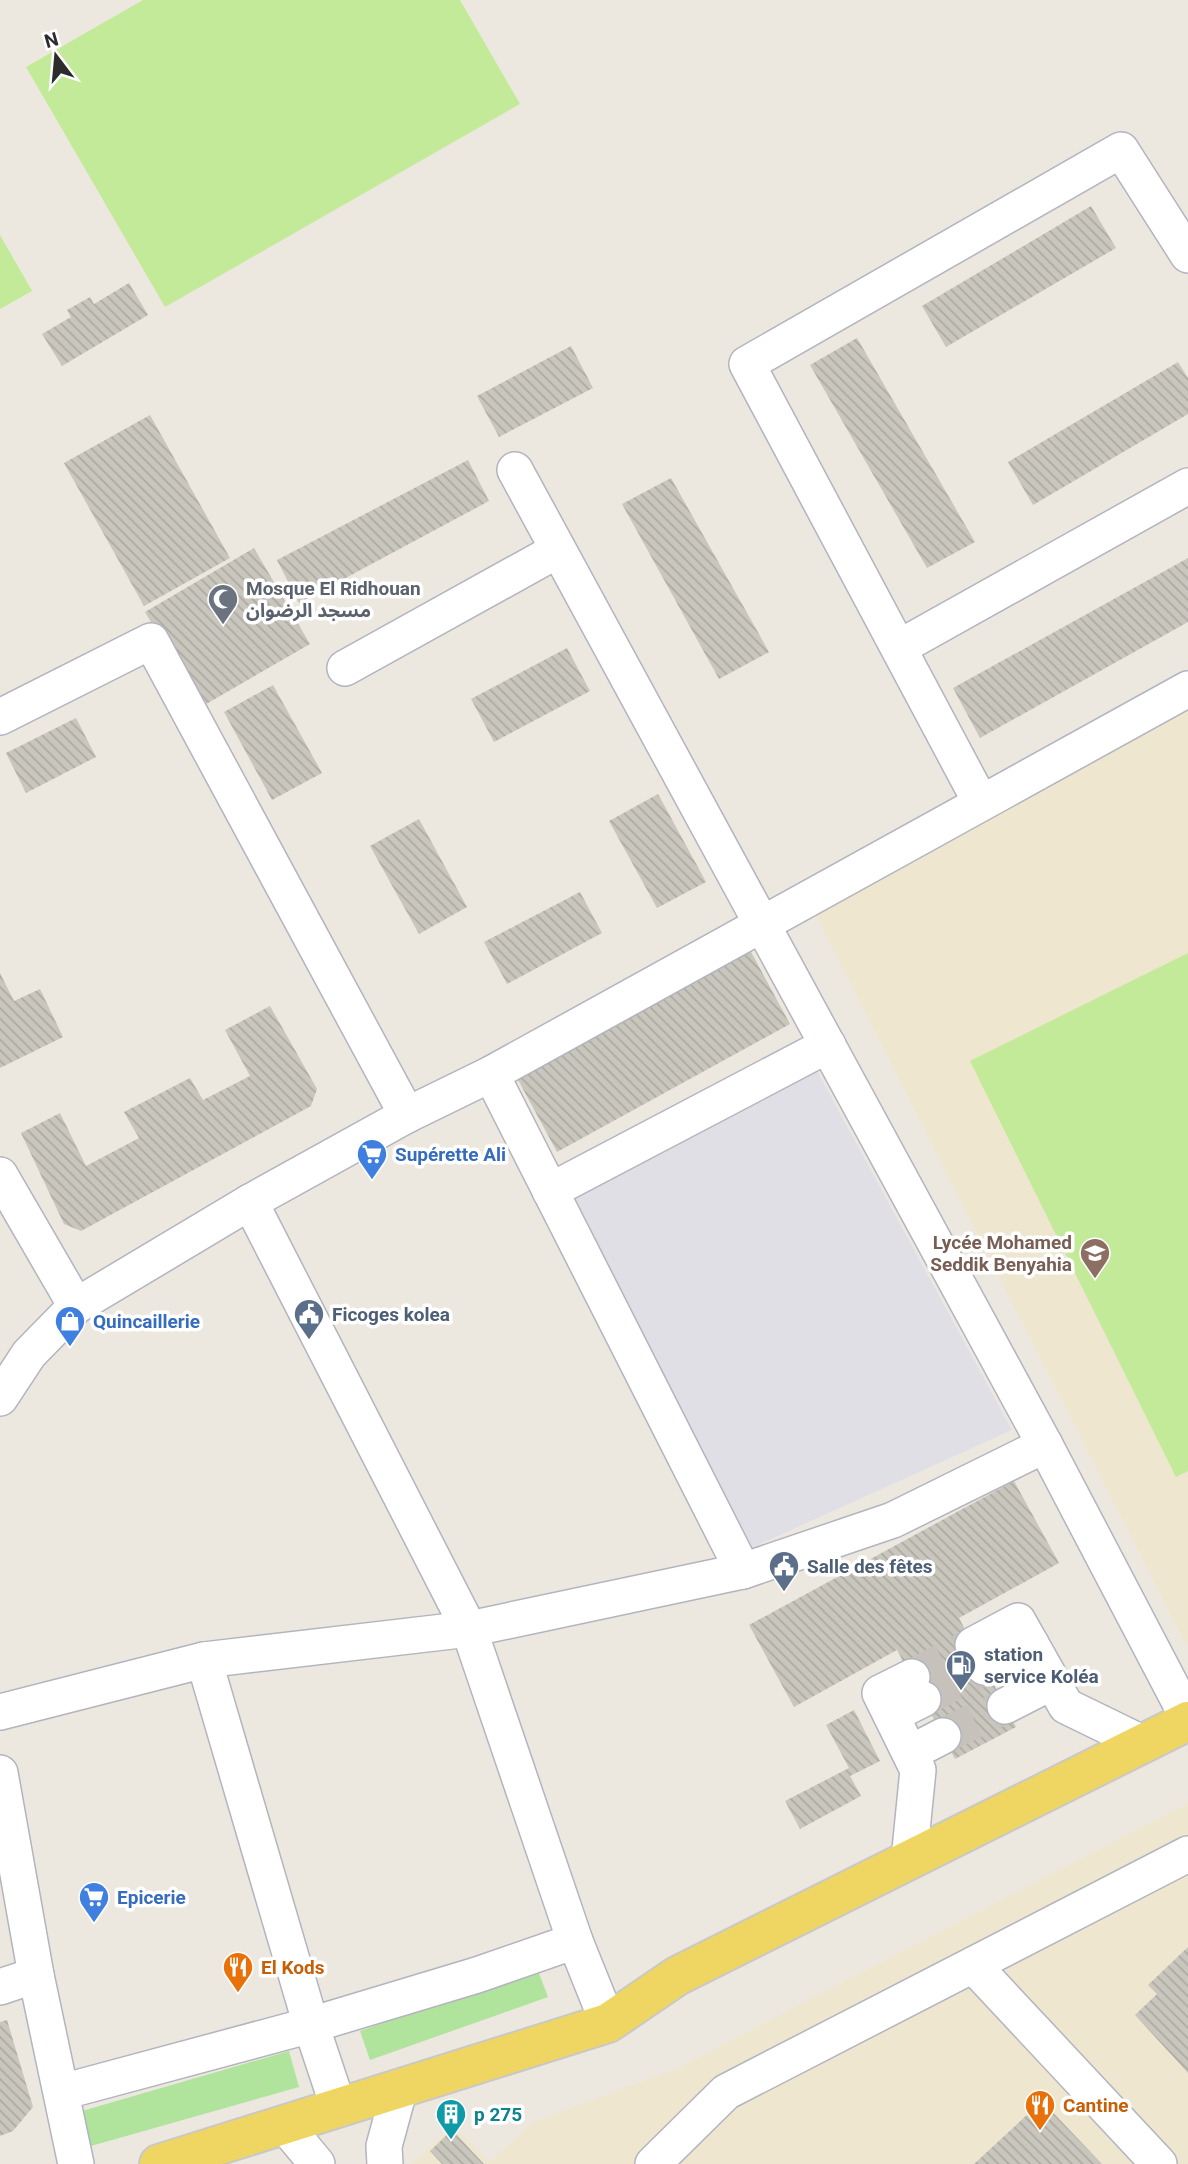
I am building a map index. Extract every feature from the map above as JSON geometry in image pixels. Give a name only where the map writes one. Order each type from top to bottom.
[{"type":"main road","points":[[159,2164],[399,2091],[608,2023],[677,1976],[1144,1744],[1188,1719]]},
{"type":"street","points":[[981,803],[747,364],[1121,150],[1188,255]]},
{"type":"street","points":[[515,470],[1045,1445],[1188,1719]]},
{"type":"street","points":[[900,647],[1188,486]]},
{"type":"street","points":[[345,668],[558,550]]},
{"type":"street","points":[[0,717],[151,641],[407,1115]]},
{"type":"street","points":[[0,1398],[29,1354],[76,1307],[250,1202],[407,1115],[491,1074],[1188,689]]},
{"type":"street","points":[[550,1191],[828,1045]]},
{"type":"street","points":[[491,1074],[743,1571]]},
{"type":"street","points":[[0,1175],[76,1307]]},
{"type":"street","points":[[250,1202],[469,1629],[575,1941],[608,2023]]},
{"type":"street","points":[[0,1712],[204,1660],[469,1629],[743,1571],[893,1520],[1045,1445]]},
{"type":"street","points":[[1041,1663],[989,1676],[1018,1621],[1066,1706],[1144,1744]]},
{"type":"street","points":[[204,1660],[311,2025],[339,2109]]},
{"type":"street","points":[[900,1734],[928,1707],[880,1693],[900,1734],[918,1770],[909,1860]]},
{"type":"street","points":[[0,1773],[4,1833],[76,2164]]},
{"type":"street","points":[[653,2164],[726,2092],[1188,1854]]},
{"type":"street","points":[[62,2092],[311,2025],[477,1975],[575,1941]]},
{"type":"street","points":[[972,1965],[1158,2164]]},
{"type":"street","points":[[0,1987],[36,1975]]},
{"type":"street","points":[[386,2164],[384,2146],[399,2091]]},
{"type":"street","points":[[284,2124],[317,2164]]},
{"type":"shaded area","name":"Lycée Mohamed Seddik Benyahia","points":[[1188,702],[1188,1644],[1186,1645],[816,916]]},
{"type":"shaded area","points":[[816,1069],[1012,1430],[749,1549],[573,1194]]},
{"type":"shaded area","points":[[1188,1803],[1188,2164],[411,2164],[454,2126],[490,2162],[533,2122],[676,2069]]},
{"type":"green space","points":[[143,0],[460,0],[520,104],[165,307],[26,67]]},
{"type":"green space","points":[[0,235],[32,291],[0,309]]},
{"type":"green space","points":[[1188,953],[1188,1471],[1176,1477],[970,1061]]},
{"type":"green space","points":[[537,1968],[548,1997],[370,2060],[360,2031]]},
{"type":"green space","points":[[289,2051],[299,2087],[91,2146],[82,2111]]},
{"type":"building","points":[[1091,206],[1116,248],[946,347],[922,306]]},
{"type":"building","points":[[129,283],[148,315],[62,366],[42,334],[71,317],[67,310],[90,297],[94,304]]},
{"type":"building","points":[[857,338],[975,542],[927,568],[810,365]]},
{"type":"building","points":[[571,346],[593,388],[499,437],[477,396]]},
{"type":"building","points":[[1178,362],[1188,378],[1188,414],[1033,505],[1008,462]]},
{"type":"building","points":[[150,415],[230,558],[144,606],[64,463]]},
{"type":"building","points":[[468,460],[489,501],[299,603],[277,560]]},
{"type":"building","points":[[671,478],[769,652],[719,679],[622,504]]},
{"type":"building","points":[[254,548],[310,644],[201,707],[145,612]]},
{"type":"building","points":[[1188,558],[1188,622],[980,738],[953,688]]},
{"type":"building","points":[[567,648],[590,691],[494,742],[471,699]]},
{"type":"building","points":[[273,685],[322,773],[272,800],[224,712]]},
{"type":"building","points":[[76,718],[96,757],[26,793],[6,753]]},
{"type":"building","points":[[658,794],[706,882],[657,908],[609,821]]},
{"type":"building","points":[[419,819],[467,907],[419,934],[370,846]]},
{"type":"building","points":[[580,892],[602,933],[507,984],[484,942]]},
{"type":"building","points":[[750,950],[790,1024],[557,1152],[517,1078]]},
{"type":"building","points":[[0,973],[14,1001],[40,989],[63,1037],[0,1068]]},
{"type":"building","points":[[270,1006],[317,1089],[311,1106],[81,1231],[64,1224],[21,1133],[60,1113],[86,1166],[139,1138],[124,1112],[190,1078],[203,1100],[250,1076],[225,1030]]},
{"type":"building","points":[[1014,1481],[1059,1563],[959,1618],[1016,1727],[955,1759],[897,1650],[794,1707],[749,1625]]},
{"type":"building","points":[[854,1710],[880,1761],[850,1776],[861,1796],[800,1829],[785,1801],[849,1768],[826,1725]]},
{"type":"building","points":[[1188,1947],[1188,2073],[1135,2015],[1157,1994],[1148,1985]]},
{"type":"building","points":[[7,2020],[33,2107],[13,2131],[0,2136],[0,2022]]},
{"type":"building","name":"Cantine","points":[[1042,2101],[1102,2164],[974,2164]]},
{"type":"building","name":"p 275","points":[[452,2130],[484,2164],[442,2164],[430,2151]]},
{"type":"tunnel","points":[[912,1677],[973,1645]]},
{"type":"tunnel","points":[[923,1699],[984,1667]]},
{"type":"tunnel","points":[[943,1736],[1005,1706]]},
{"type":"place","name":"Mosque El Ridhouan مسجد الرضوان","points":[[223,626]]},
{"type":"place","name":"Supérette Ali","points":[[372,1181]]},
{"type":"place","name":"Lycée Mohamed Seddik Benyahia","points":[[1095,1280]]},
{"type":"place","name":"Ficoges kolea","points":[[309,1341]]},
{"type":"place","name":"Quincaillerie","points":[[70,1348]]},
{"type":"place","name":"Salle des fêtes","points":[[784,1593]]},
{"type":"place","name":"station service Koléa","points":[[961,1692]]},
{"type":"place","name":"Epicerie","points":[[94,1924]]},
{"type":"place","name":"El Kods","points":[[238,1994]]},
{"type":"place","name":"Cantine","points":[[1040,2132]]},
{"type":"place","name":"p 275","points":[[451,2141]]}]
